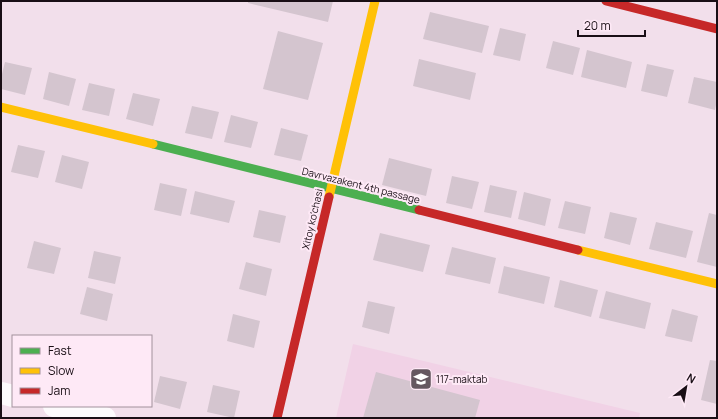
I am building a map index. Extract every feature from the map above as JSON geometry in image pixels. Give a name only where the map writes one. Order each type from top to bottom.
[{"type":"street","name":"Xitoy ko'chasi","points":[[277,418],[375,1]]},
{"type":"street","points":[[606,1],[717,29]]},
{"type":"street","name":"Davrvazakent 4th passage","points":[[1,107],[717,284]]},
{"type":"street","points":[[1,394],[12,396]]},
{"type":"street","points":[[58,407],[105,418]]},
{"type":"shaded area","name":"117-maktab","points":[[353,344],[640,413],[639,418],[336,418]]},
{"type":"building","points":[[248,1],[333,1],[328,22],[248,3]]},
{"type":"building","points":[[430,12],[489,26],[482,53],[423,39]]},
{"type":"building","points":[[500,28],[526,34],[520,61],[493,55]]},
{"type":"building","points":[[278,31],[323,43],[308,100],[263,89]]},
{"type":"building","points":[[553,41],[580,48],[573,75],[546,68]]},
{"type":"building","points":[[587,50],[632,62],[626,88],[581,77]]},
{"type":"building","points":[[419,59],[476,73],[470,100],[413,86]]},
{"type":"building","points":[[5,62],[32,68],[25,95],[1,89],[1,78]]},
{"type":"building","points":[[647,64],[674,70],[667,97],[641,91]]},
{"type":"building","points":[[49,72],[76,79],[69,106],[43,99]]},
{"type":"building","points":[[694,77],[717,82],[717,100],[715,110],[688,103]]},
{"type":"building","points":[[89,83],[115,89],[109,116],[82,110]]},
{"type":"building","points":[[133,93],[160,99],[153,126],[126,119]]},
{"type":"building","points":[[192,106],[219,112],[212,139],[185,133]]},
{"type":"building","points":[[231,115],[258,122],[251,148],[224,142]]},
{"type":"building","points":[[281,128],[308,135],[301,161],[274,155]]},
{"type":"building","points":[[18,145],[45,151],[38,178],[11,172]]},
{"type":"building","points":[[62,155],[89,162],[82,189],[55,182]]},
{"type":"building","points":[[389,158],[432,169],[426,196],[382,185]]},
{"type":"building","points":[[452,176],[479,182],[472,209],[446,203]]},
{"type":"building","points":[[160,183],[187,189],[181,216],[154,210]]},
{"type":"building","points":[[490,185],[517,191],[511,218],[484,212]]},
{"type":"building","points":[[195,191],[235,201],[229,223],[190,214]]},
{"type":"building","points":[[524,192],[551,199],[545,226],[518,219]]},
{"type":"building","points":[[565,201],[591,207],[585,234],[558,228]]},
{"type":"building","points":[[259,210],[286,216],[280,243],[253,237]]},
{"type":"building","points":[[610,212],[637,218],[630,245],[604,238]]},
{"type":"building","points":[[709,213],[717,215],[717,267],[697,262]]},
{"type":"building","points":[[656,222],[693,231],[686,258],[649,249]]},
{"type":"building","points":[[380,233],[430,245],[423,272],[373,260]]},
{"type":"building","points":[[34,241],[61,248],[54,274],[27,268]]},
{"type":"building","points":[[452,247],[496,258],[490,284],[445,274]]},
{"type":"building","points":[[94,251],[121,257],[115,284],[88,278]]},
{"type":"building","points":[[246,262],[272,269],[266,296],[239,289]]},
{"type":"building","points":[[504,266],[550,277],[544,304],[498,293]]},
{"type":"building","points":[[560,280],[598,290],[591,317],[554,307]]},
{"type":"building","points":[[87,287],[113,294],[107,321],[80,314]]},
{"type":"building","points":[[606,291],[651,303],[645,329],[599,318]]},
{"type":"building","points":[[368,301],[395,307],[389,334],[362,327]]},
{"type":"building","points":[[672,309],[698,316],[692,342],[665,336]]},
{"type":"building","points":[[233,314],[260,321],[254,348],[227,341]]},
{"type":"building","points":[[710,360],[717,361],[717,404],[701,400]]},
{"type":"building","points":[[376,372],[480,400],[475,418],[363,418]]},
{"type":"building","points":[[160,376],[187,382],[180,409],[154,402]]},
{"type":"building","points":[[213,385],[240,391],[234,418],[207,412]]},
{"type":"traffic: fast","points":[[153,144],[419,210]]},
{"type":"traffic: slow","points":[[329,197],[375,1]]},
{"type":"traffic: slow","points":[[1,107],[153,144]]},
{"type":"traffic: slow","points":[[578,250],[717,284]]},
{"type":"traffic: jam","points":[[606,1],[717,29]]},
{"type":"traffic: jam","points":[[277,418],[329,197]]},
{"type":"traffic: jam","points":[[419,210],[578,250]]},
{"type":"place","name":"117-maktab","points":[[421,379]]}]
